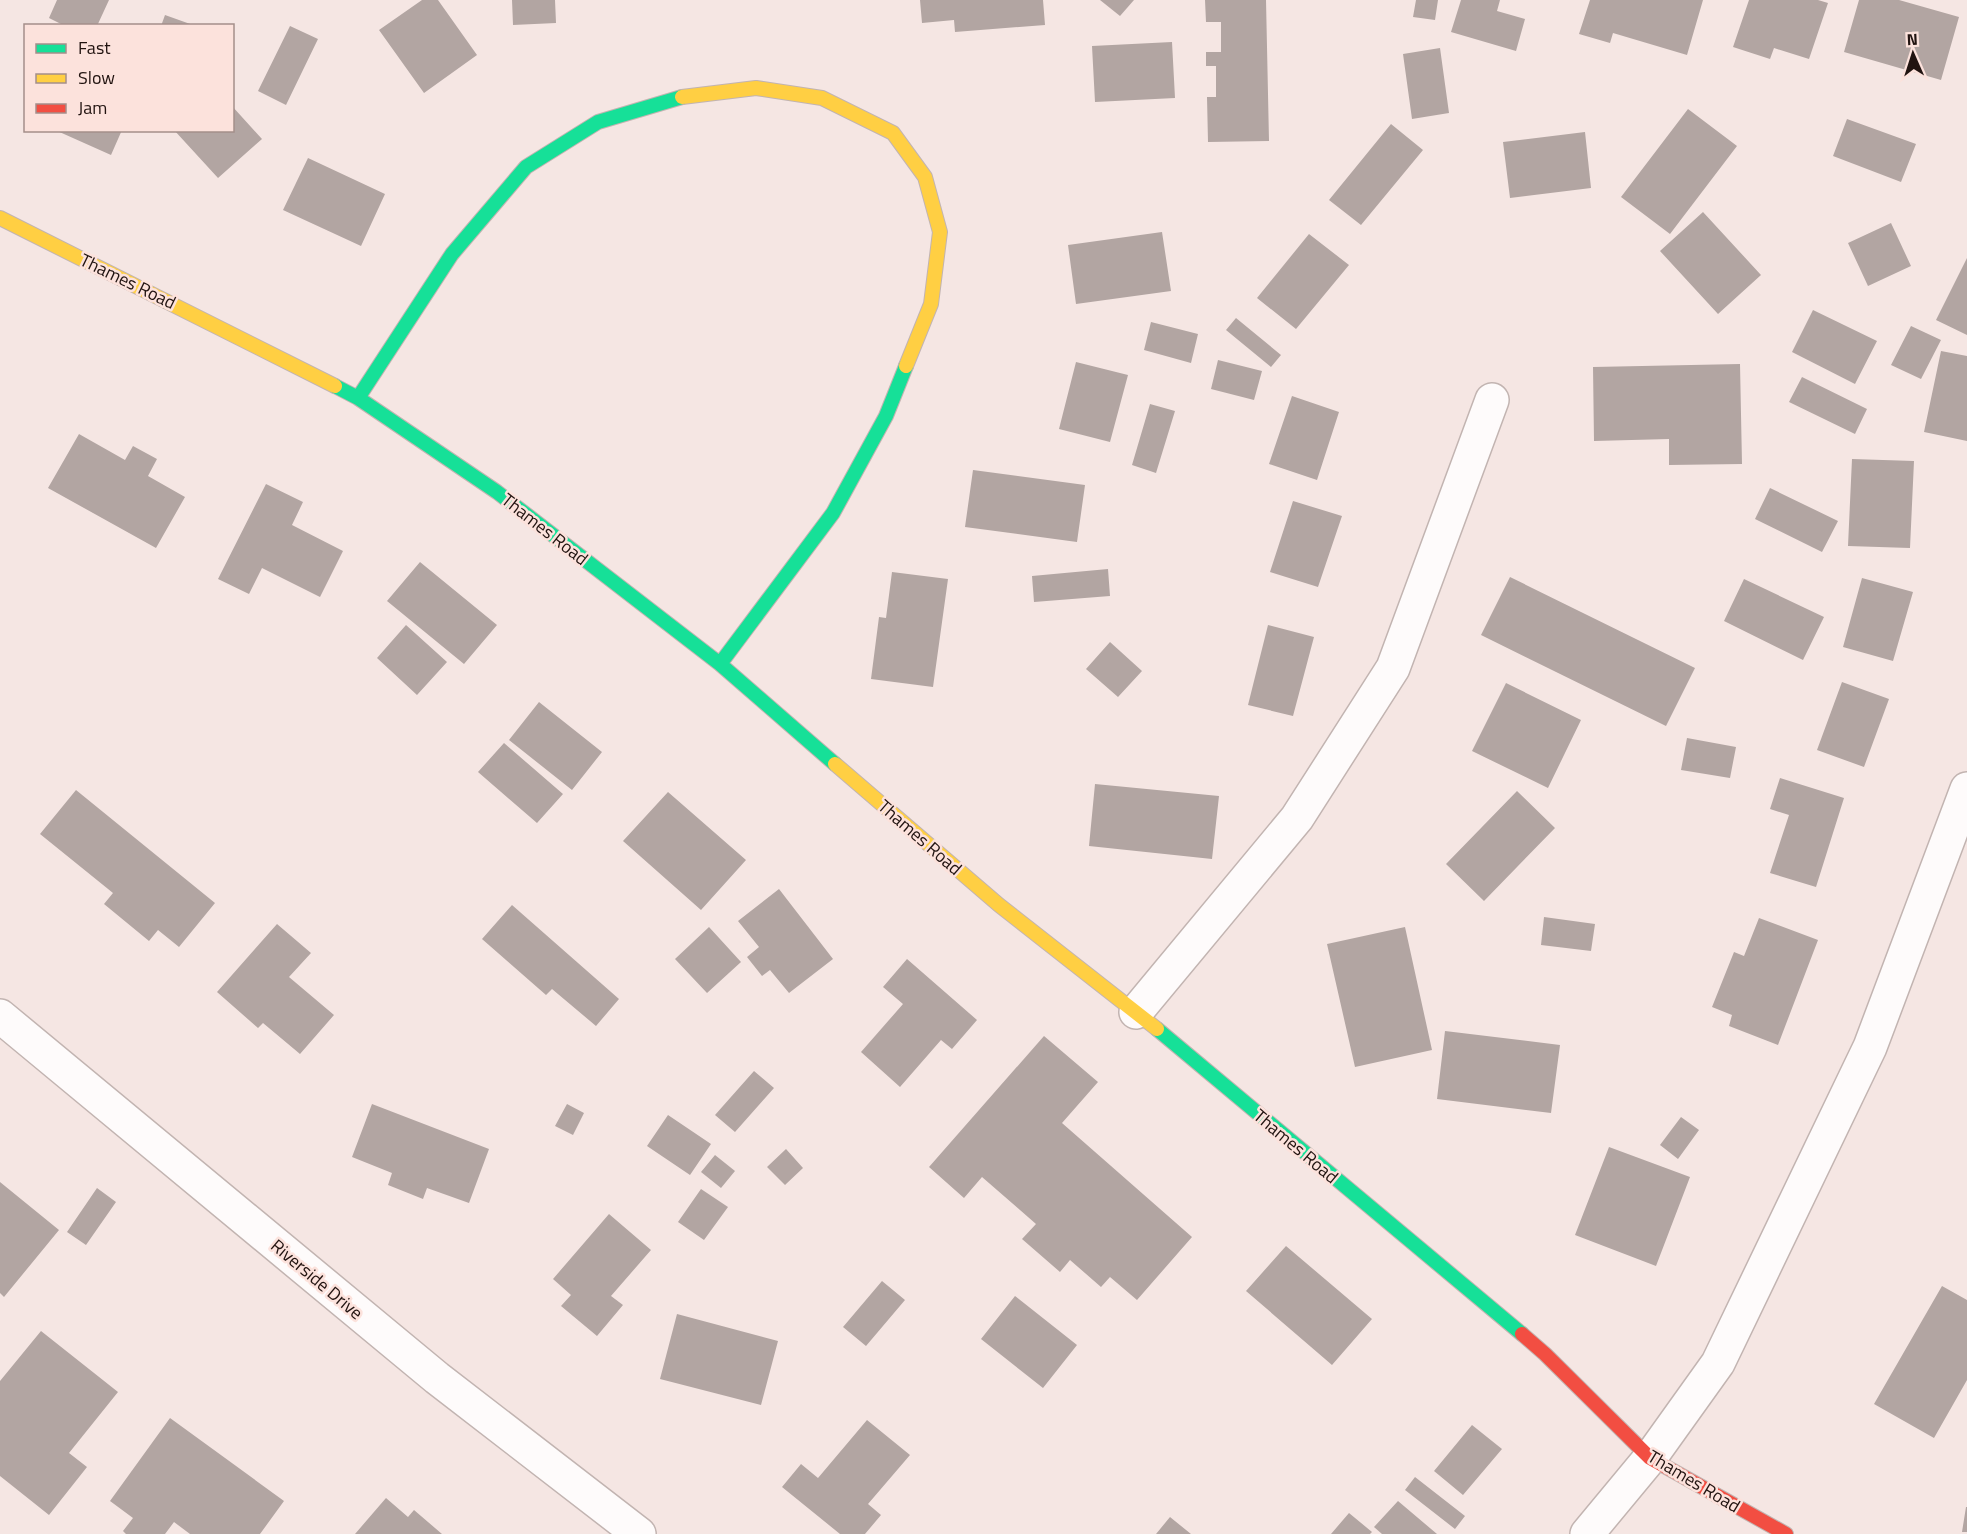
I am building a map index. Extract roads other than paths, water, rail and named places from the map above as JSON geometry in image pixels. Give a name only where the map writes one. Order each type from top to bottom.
[{"type":"street","points":[[358,398],[452,254],[526,167],[598,122],[682,97],[756,88],[822,98],[893,133],[925,177],[940,232],[932,304],[886,416],[833,513],[720,664]]},
{"type":"street","name":"Thames Road","points":[[0,218],[358,398],[497,492],[720,664],[999,905],[1136,1012],[1545,1354],[1650,1458],[1786,1534]]},
{"type":"street","points":[[1136,1012],[1297,818],[1393,668],[1492,399]]},
{"type":"street","points":[[1587,1534],[1650,1458],[1718,1363],[1870,1047],[1967,789]]},
{"type":"street","name":"Riverside Drive","points":[[0,1016],[437,1378],[639,1534]]}]
